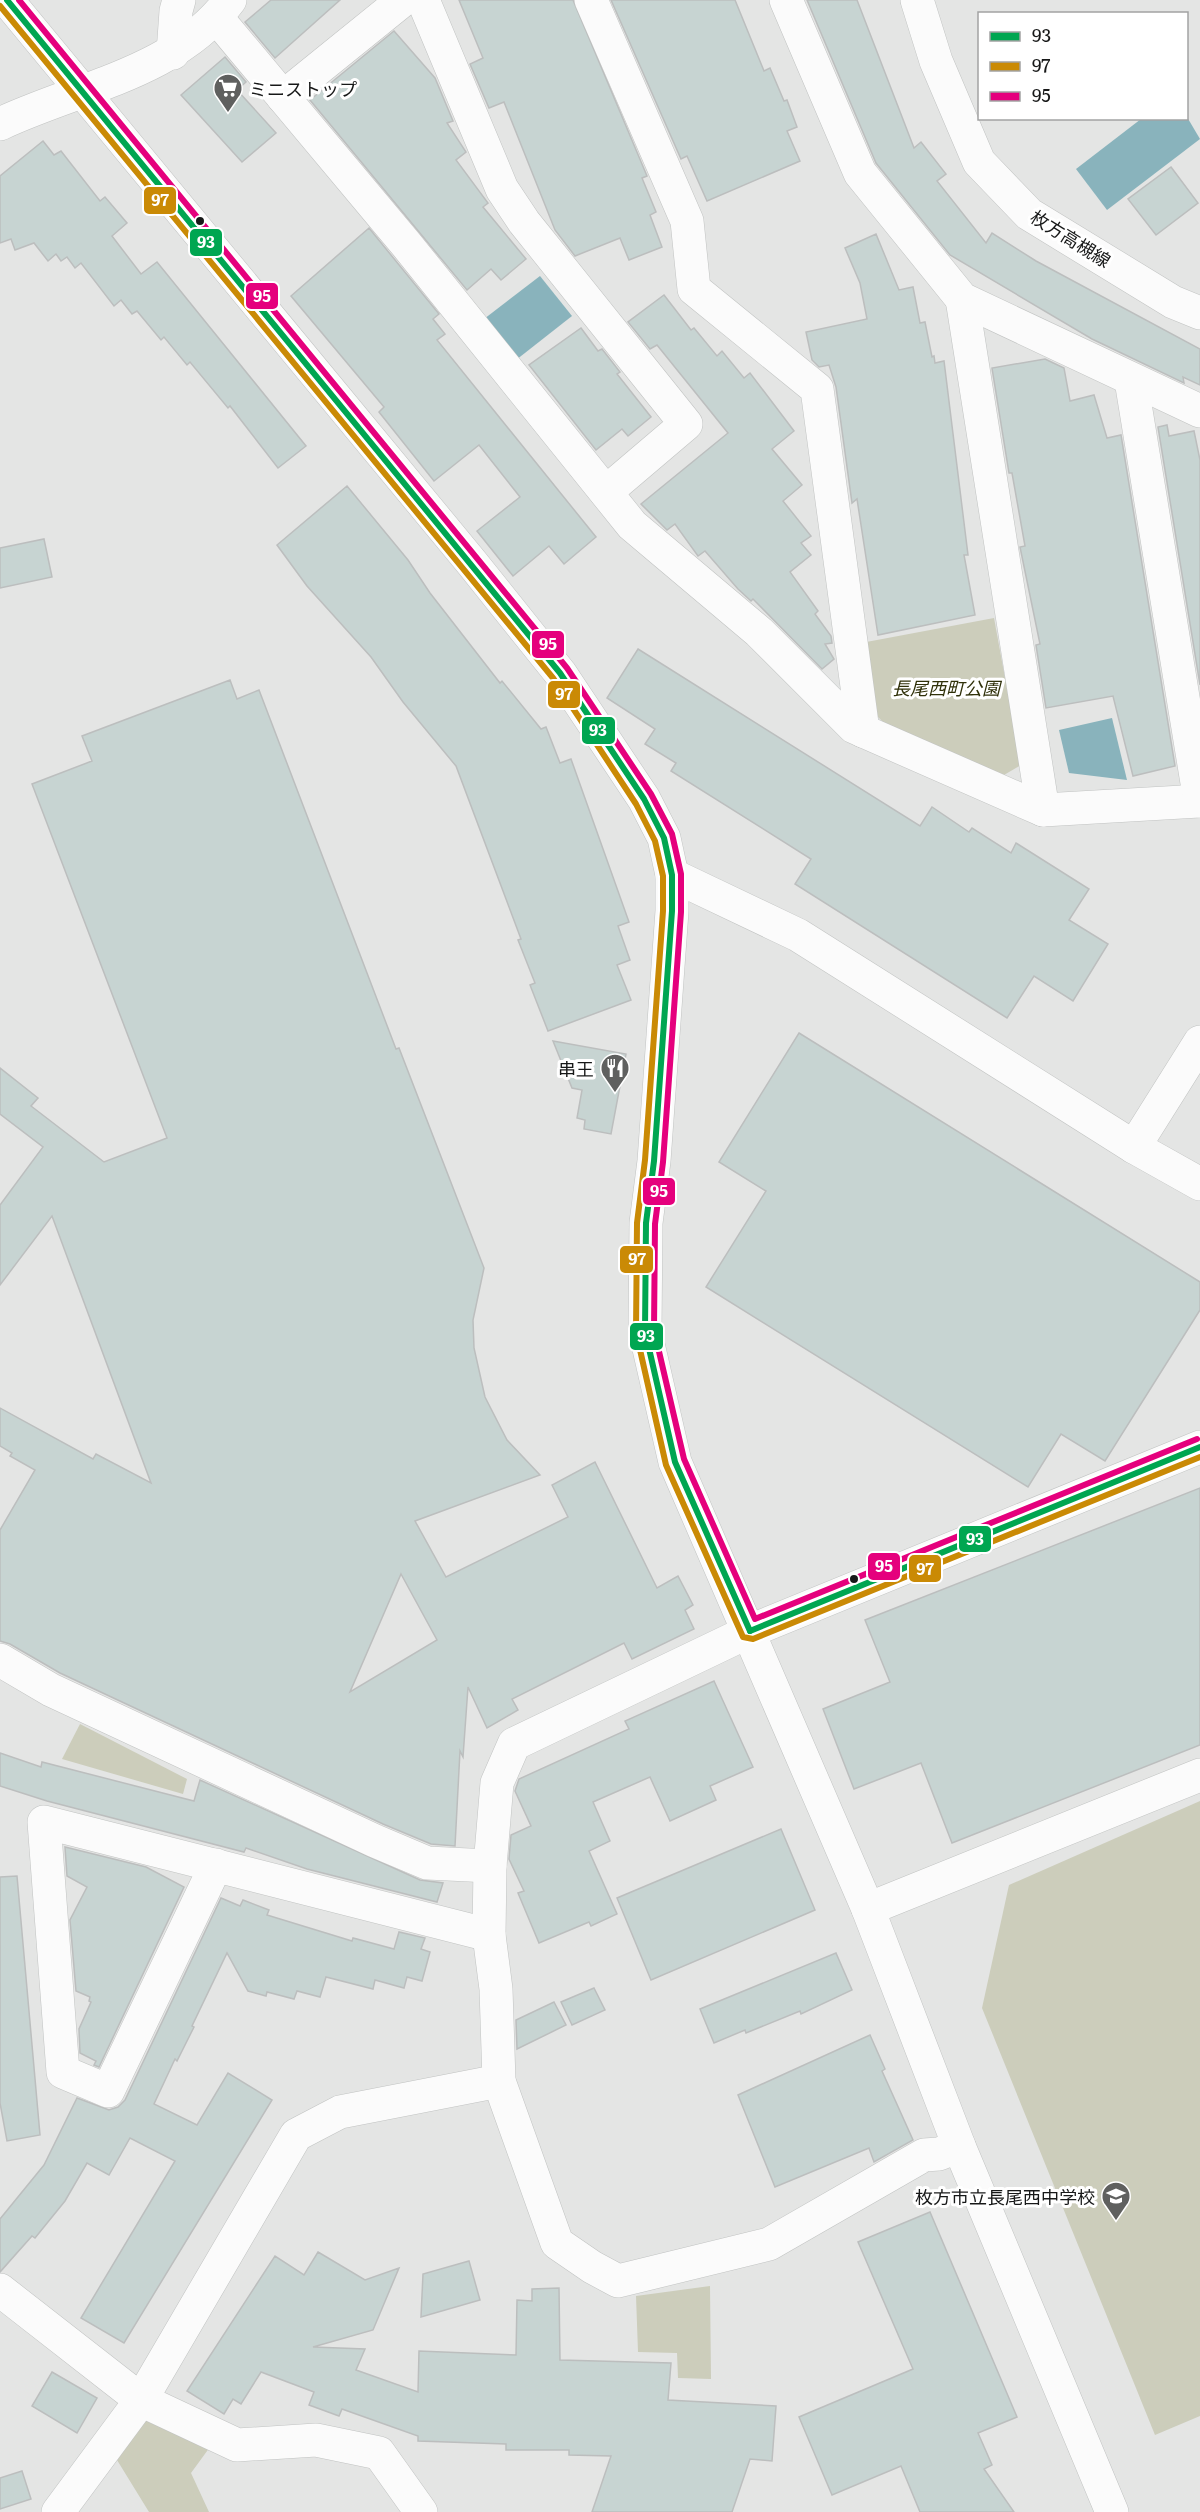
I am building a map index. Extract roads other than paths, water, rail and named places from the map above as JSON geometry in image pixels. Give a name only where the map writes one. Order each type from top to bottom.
[{"type":"street","points":[[7,0],[472,563],[560,673],[644,799],[664,838],[672,875],[672,912],[654,1161],[646,1223],[645,1331],[675,1462],[750,1631],[868,1909],[959,2146],[1112,2512]]},
{"type":"street","points":[[173,53],[179,0]]},
{"type":"street","points":[[283,97],[403,0]]},
{"type":"street","points":[[423,0],[502,189],[524,222],[686,424],[606,492]]},
{"type":"street","points":[[591,0],[687,221],[694,289],[817,389],[863,731]]},
{"type":"street","points":[[786,0],[860,173],[962,299],[1200,411]]},
{"type":"street","name":"枚方高槻線","points":[[917,0],[936,61],[979,162],[1029,214],[1173,302],[1200,313]]},
{"type":"street","points":[[0,124],[173,53],[224,9],[283,97],[406,244],[632,525],[759,632],[854,727],[953,773],[1043,810],[1200,801],[1131,380]]},
{"type":"street","points":[[962,299],[1043,810]]},
{"type":"street","points":[[672,875],[798,935],[1134,1147],[1200,1184]]},
{"type":"street","points":[[1134,1147],[1199,1046]]},
{"type":"street","points":[[959,2146],[939,2154],[924,2155],[769,2244],[618,2281],[592,2267],[557,2243],[499,2081],[496,1989],[489,1935],[490,1866],[497,1783],[514,1744],[750,1631],[1200,1447]]},
{"type":"street","points":[[0,1660],[51,1690],[427,1863],[490,1866]]},
{"type":"street","points":[[868,1909],[1200,1775]]},
{"type":"street","points":[[216,1865],[108,2091],[63,2072],[44,1822],[216,1865],[489,1935]]},
{"type":"street","points":[[58,2512],[141,2400],[296,2135],[340,2112],[499,2081]]},
{"type":"street","points":[[0,2290],[141,2400],[237,2445],[316,2440],[379,2452],[421,2512]]},
{"type":"water","points":[[1188,119],[1200,139],[1107,210],[1076,169],[1140,120]]},
{"type":"water","points":[[540,276],[572,316],[516,360],[484,319]]},
{"type":"water","points":[[1112,718],[1127,780],[1069,773],[1059,730]]},
{"type":"place","name":"ミニストップ","points":[[228,114]]},
{"type":"place","name":"串王","points":[[615,1094]]},
{"type":"place","name":"枚方市立長尾西中学校","points":[[1116,2222]]},
{"type":"park label","name":"長尾西町公園","points":[[946,687]]}]
